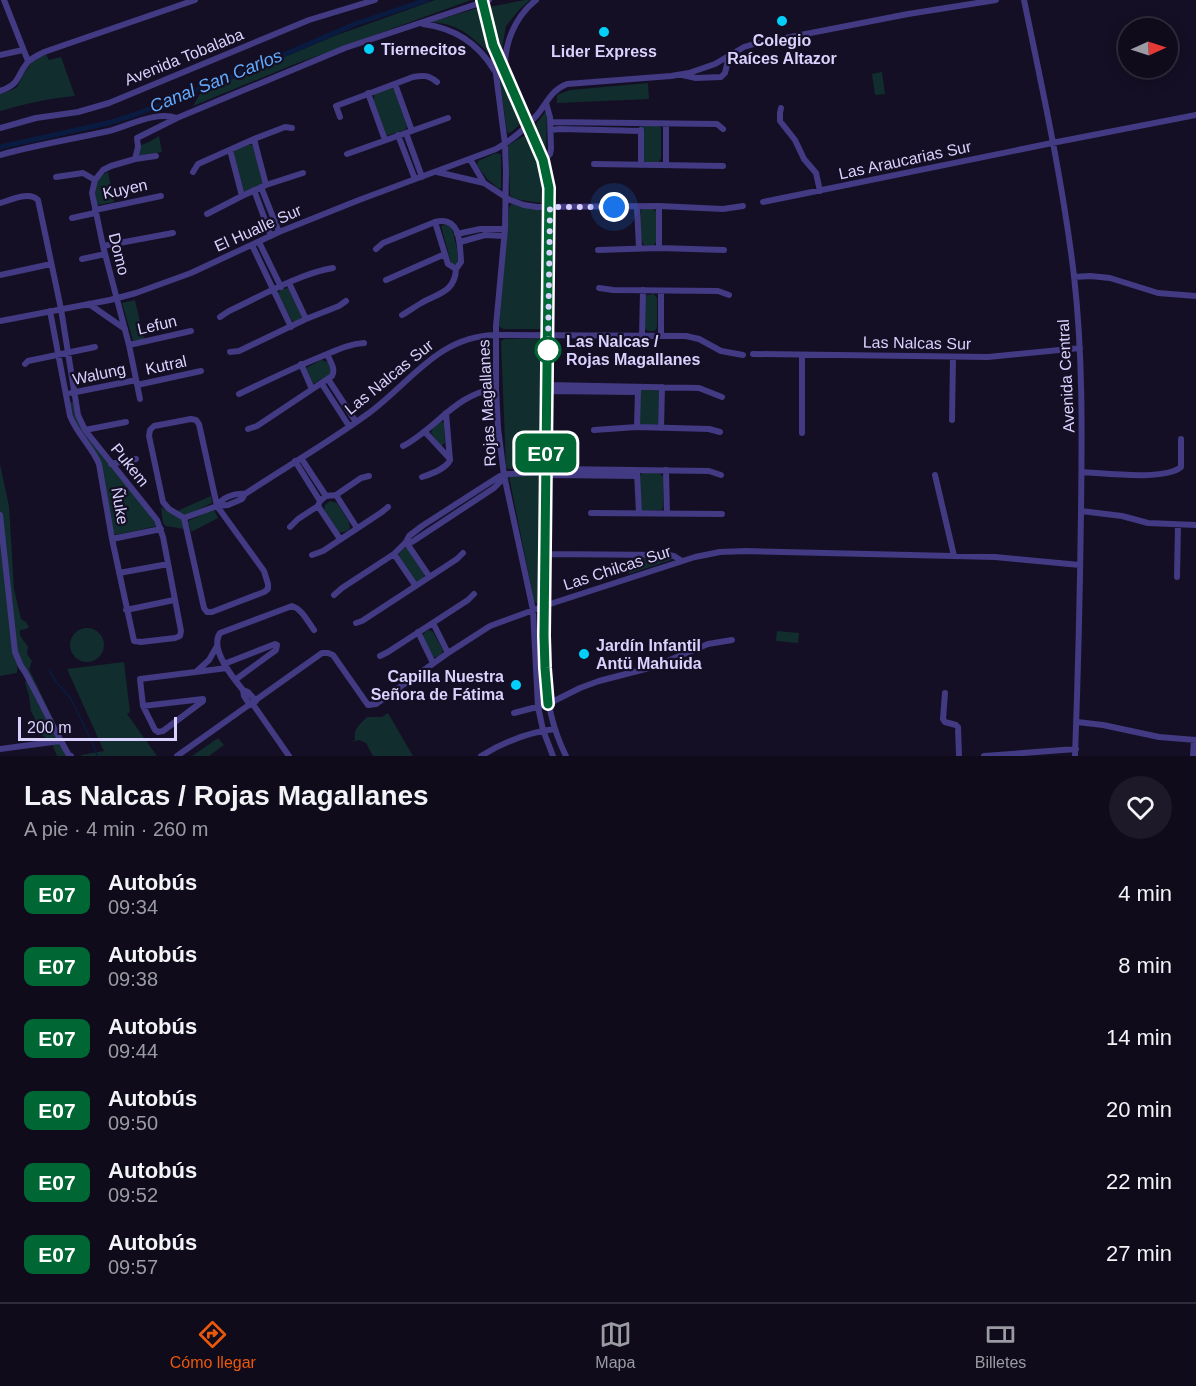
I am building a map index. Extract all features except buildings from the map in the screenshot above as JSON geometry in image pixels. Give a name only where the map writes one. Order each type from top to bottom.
[{"type":"street","points":[[4,0],[28,61]]},
{"type":"street","points":[[0,91],[16,82],[28,61],[44,52],[195,0]]},
{"type":"street","name":"Avenida Tobalaba","points":[[0,128],[36,118],[78,112],[109,103],[309,20],[375,0]]},
{"type":"street","points":[[135,159],[137,155],[136,138],[177,118],[345,48],[489,0]]},
{"type":"street","points":[[505,74],[506,52],[512,32],[523,13],[536,0]]},
{"type":"street","name":"El Hualle Sur","points":[[0,321],[116,298],[191,273],[279,232],[470,159],[505,144],[528,126],[551,95],[572,83],[681,74],[706,68],[754,44],[928,10],[996,0]]},
{"type":"street","name":"Avenida Central","points":[[1024,0],[1066,219],[1080,348],[1083,427],[1076,752]]},
{"type":"street","name":"Rojas Magallanes","points":[[481,1],[493,45],[543,160],[548,180],[550,207],[545,668],[548,704],[566,756]]},
{"type":"street","points":[[419,23],[439,27],[464,37],[481,52],[495,72]]},
{"type":"street","name":"Rojas Magallanes","points":[[493,45],[505,144],[506,198],[496,335],[498,428],[504,475],[533,610],[538,707],[543,730],[553,756]]},
{"type":"street","points":[[0,55],[23,50]]},
{"type":"street","name":"El Hualle Sur","points":[[681,74],[696,78],[721,77],[725,73],[729,56]]},
{"type":"street","points":[[340,117],[336,106],[368,93],[424,75],[432,77],[437,82]]},
{"type":"street","points":[[395,84],[422,177]]},
{"type":"street","points":[[368,93],[385,140]]},
{"type":"street","name":"Rojas Magallanes","points":[[543,160],[550,153],[551,122],[546,103]]},
{"type":"street","points":[[781,108],[780,121],[798,145],[804,159],[816,173],[820,191]]},
{"type":"street","points":[[0,155],[113,130],[138,121],[168,115],[177,118]]},
{"type":"street","name":"Las Araucarias Sur","points":[[763,202],[1196,115]]},
{"type":"street","points":[[347,154],[448,118]]},
{"type":"street","points":[[551,122],[717,124],[723,129]]},
{"type":"street","points":[[641,123],[641,165]]},
{"type":"street","points":[[666,124],[666,165]]},
{"type":"street","points":[[193,172],[198,164],[254,139],[285,127],[292,128]]},
{"type":"street","points":[[551,130],[641,131]]},
{"type":"street","points":[[398,135],[415,179]]},
{"type":"street","points":[[254,139],[264,186],[279,232]]},
{"type":"street","points":[[230,150],[242,196]]},
{"type":"street","points":[[56,177],[83,172],[95,180],[106,168],[135,159],[156,156]]},
{"type":"street","points":[[470,159],[484,183]]},
{"type":"street","points":[[594,164],[723,166]]},
{"type":"street","points":[[437,172],[484,183],[506,198],[524,205],[723,209],[743,206]]},
{"type":"street","points":[[207,214],[254,190],[303,173]]},
{"type":"street","name":"Domo","points":[[95,180],[92,193],[95,211],[129,345],[140,399]]},
{"type":"street","points":[[254,190],[272,236]]},
{"type":"street","name":"Pukem","points":[[0,202],[29,195],[36,198],[61,309],[78,415],[85,430],[153,513],[161,529],[181,631],[180,636],[134,641]]},
{"type":"street","name":"Kuyen","points":[[72,218],[161,196]]},
{"type":"street","points":[[659,206],[659,248]]},
{"type":"street","points":[[637,207],[639,248]]},
{"type":"street","points":[[376,249],[383,243],[435,222],[449,221],[454,225],[460,243],[461,262],[456,269],[455,277],[448,289],[402,315]]},
{"type":"street","points":[[435,222],[448,264],[456,269]]},
{"type":"street","points":[[457,234],[480,228],[504,233]]},
{"type":"street","points":[[103,246],[173,233]]},
{"type":"street","points":[[460,243],[485,235],[504,233]]},
{"type":"street","points":[[256,243],[281,287]]},
{"type":"street","points":[[256,243],[291,327]]},
{"type":"street","points":[[598,250],[659,248],[724,250]]},
{"type":"street","points":[[81,259],[105,254]]},
{"type":"street","points":[[386,280],[445,254]]},
{"type":"street","points":[[0,274],[51,264]]},
{"type":"street","points":[[220,317],[289,283],[324,269],[333,268]]},
{"type":"street","points":[[1074,277],[1110,278],[1158,294],[1196,296]]},
{"type":"street","points":[[289,283],[306,319]]},
{"type":"street","points":[[599,288],[718,291],[729,295]]},
{"type":"street","points":[[642,336],[643,290]]},
{"type":"street","points":[[661,291],[661,336]]},
{"type":"street","points":[[231,352],[240,351],[346,301]]},
{"type":"street","points":[[88,304],[125,330]]},
{"type":"street","name":"Ñuke","points":[[50,311],[70,416],[99,464],[126,610],[134,641]]},
{"type":"street","name":"Lefun","points":[[129,345],[190,331]]},
{"type":"street","name":"Las Nalcas Sur","points":[[184,518],[217,506],[224,498],[239,493],[245,494],[356,422],[437,354],[468,339],[496,335],[661,336],[694,338],[721,351],[743,355]]},
{"type":"street","points":[[239,394],[301,364],[349,345],[364,343]]},
{"type":"street","points":[[25,364],[28,361],[95,347]]},
{"type":"street","name":"Las Nalcas Sur","points":[[753,354],[988,357],[1080,348]]},
{"type":"street","points":[[248,429],[257,426],[328,379],[334,373],[327,354]]},
{"type":"street","points":[[802,355],[802,433]]},
{"type":"street","points":[[952,420],[953,357]]},
{"type":"street","points":[[301,364],[312,389]]},
{"type":"street","name":"Kutral","points":[[136,382],[201,372]]},
{"type":"street","points":[[328,379],[356,422]]},
{"type":"street","name":"Walung","points":[[67,394],[136,382]]},
{"type":"street","points":[[322,384],[349,426]]},
{"type":"street","points":[[661,428],[662,387]]},
{"type":"street","points":[[547,388],[699,388],[722,396]]},
{"type":"street","points":[[403,446],[425,432],[463,400],[496,389]]},
{"type":"street","points":[[637,427],[638,389]]},
{"type":"street","points":[[422,477],[431,475],[448,465],[450,460],[446,413]]},
{"type":"street","points":[[191,419],[197,421],[217,506],[264,571],[268,586],[264,592],[214,612],[208,612],[204,608],[184,518],[168,509],[163,502],[149,436],[154,426],[191,419]]},
{"type":"street","points":[[85,430],[126,422]]},
{"type":"street","points":[[594,430],[637,427],[709,429],[720,432]]},
{"type":"street","points":[[425,432],[450,460]]},
{"type":"street","points":[[1082,472],[1153,475],[1177,470],[1182,467],[1181,439]]},
{"type":"street","points":[[111,464],[136,459]]},
{"type":"street","points":[[298,459],[340,539]]},
{"type":"street","points":[[334,595],[394,554],[409,536],[422,526],[504,475],[546,472],[551,469],[637,472],[709,471],[720,475]]},
{"type":"street","points":[[666,470],[667,513]]},
{"type":"street","points":[[637,472],[639,513]]},
{"type":"street","points":[[935,475],[954,556]]},
{"type":"street","points":[[290,527],[322,501],[369,476]]},
{"type":"street","points":[[336,495],[357,528]]},
{"type":"street","points":[[312,555],[320,553],[388,507]]},
{"type":"street","points":[[1081,511],[1122,516],[1148,523],[1196,525]]},
{"type":"street","points":[[591,513],[722,514]]},
{"type":"street","points":[[0,515],[15,652],[45,707],[60,741],[71,756]]},
{"type":"street","points":[[1177,577],[1178,525]]},
{"type":"street","points":[[112,539],[161,529]]},
{"type":"street","points":[[406,542],[429,576]]},
{"type":"street","name":"Las Chilcas Sur","points":[[177,756],[324,653],[333,655],[368,705],[376,704],[490,626],[545,606],[709,554],[736,551],[995,557],[1080,565]]},
{"type":"street","points":[[356,624],[458,559],[463,553]]},
{"type":"street","points":[[394,554],[415,585]]},
{"type":"street","points":[[546,554],[668,555],[682,561]]},
{"type":"street","points":[[119,573],[168,564]]},
{"type":"street","points":[[380,656],[474,594]]},
{"type":"street","points":[[126,610],[174,600]]},
{"type":"street","points":[[195,672],[209,660],[217,646],[220,633],[292,606],[298,609],[314,630]]},
{"type":"street","points":[[433,623],[448,653]]},
{"type":"street","points":[[418,632],[434,663]]},
{"type":"street","points":[[514,713],[548,704],[599,681],[653,667],[708,644],[732,640]]},
{"type":"street","points":[[143,706],[203,699],[161,732],[155,730],[143,706],[140,679],[225,666],[277,645],[276,650],[235,680]]},
{"type":"street","points":[[217,646],[225,666],[243,690],[248,692],[253,703],[290,756]]},
{"type":"street","points":[[945,693],[943,719],[958,727],[959,756]]},
{"type":"street","points":[[1077,722],[1103,724],[1159,737],[1195,740],[1193,756]]},
{"type":"street","points":[[481,756],[509,742],[543,730],[555,729]]},
{"type":"street","points":[[0,749],[60,741]]},
{"type":"street","points":[[984,756],[1076,752]]},
{"type":"green space","points":[[435,0],[471,0],[295,64],[193,106],[201,92],[337,35]]},
{"type":"green space","points":[[530,0],[506,26],[502,49],[489,7]]},
{"type":"green space","points":[[478,8],[489,53],[457,28],[431,22]]},
{"type":"green space","points":[[46,54],[49,60],[61,57],[75,96],[0,111],[0,94],[17,87],[32,62]]},
{"type":"green space","points":[[497,61],[522,122],[510,133],[507,132]]},
{"type":"green space","points":[[882,72],[885,94],[875,95],[872,74]]},
{"type":"green space","points":[[648,83],[649,99],[557,103],[557,95],[570,90]]},
{"type":"green space","points":[[389,87],[394,89],[407,127],[405,130],[386,136],[374,96],[375,93]]},
{"type":"green space","points":[[546,111],[546,152],[544,152],[533,128]]},
{"type":"green space","points":[[641,126],[661,128],[659,162],[643,162]]},
{"type":"green space","points":[[526,135],[529,136],[536,151],[543,176],[545,201],[541,203],[514,199],[510,195],[508,145]]},
{"type":"green space","points":[[159,136],[162,152],[138,156],[141,145]]},
{"type":"green space","points":[[248,143],[253,146],[262,184],[244,192],[234,150]]},
{"type":"green space","points":[[496,153],[501,155],[501,188],[499,189],[487,179],[477,165],[478,161]]},
{"type":"green space","points":[[108,172],[114,202],[97,205],[95,195],[97,182]]},
{"type":"green space","points":[[511,204],[545,211],[543,327],[540,329],[504,329],[499,326]]},
{"type":"green space","points":[[643,209],[652,209],[657,212],[657,241],[653,246],[644,245],[641,237],[640,219]]},
{"type":"green space","points":[[447,224],[452,228],[457,249],[458,264],[452,266],[441,226]]},
{"type":"green space","points":[[288,288],[301,315],[297,321],[292,321],[278,294],[279,291]]},
{"type":"green space","points":[[654,294],[657,298],[657,326],[656,330],[649,331],[644,327],[645,298],[647,295]]},
{"type":"green space","points":[[135,300],[144,339],[133,341],[122,303]]},
{"type":"green space","points":[[540,338],[542,340],[542,463],[538,468],[508,469],[506,467],[501,341]]},
{"type":"green space","points":[[321,360],[328,362],[330,375],[313,384],[306,368]]},
{"type":"green space","points":[[643,388],[656,388],[659,391],[658,424],[656,426],[640,424],[640,391]]},
{"type":"green space","points":[[70,402],[73,402],[76,417],[82,429],[150,514],[157,526],[116,535],[113,532],[101,466],[75,423]]},
{"type":"green space","points":[[441,421],[444,423],[445,443],[441,446],[431,433]]},
{"type":"green space","points":[[0,464],[9,506],[14,589],[21,619],[29,627],[20,630],[20,635],[28,646],[27,654],[32,661],[29,669],[65,744],[67,756],[57,756],[51,741],[43,736],[31,711],[25,683],[28,675],[18,661],[17,673],[0,676]]},
{"type":"green space","points":[[643,473],[659,473],[664,477],[662,510],[642,511],[640,509],[639,476]]},
{"type":"green space","points":[[509,476],[542,476],[542,600],[540,603],[534,601]]},
{"type":"green space","points":[[211,496],[212,503],[185,516],[177,511]]},
{"type":"green space","points":[[330,501],[337,503],[349,522],[350,528],[347,531],[339,533],[324,510],[325,505]]},
{"type":"green space","points":[[161,507],[182,520],[184,529],[166,526],[163,523]]},
{"type":"green space","points":[[214,509],[218,518],[191,532],[188,521]]},
{"type":"green space","points":[[404,548],[407,548],[424,574],[421,581],[414,582],[398,556]]},
{"type":"green space","points":[[670,558],[671,560],[629,574],[629,559]]},
{"type":"green space","points":[[87,628],[99,633],[104,645],[99,657],[87,662],[75,657],[70,645],[75,633]]},
{"type":"green space","points":[[429,630],[433,632],[443,650],[437,657],[433,657],[422,636]]},
{"type":"green space","points":[[777,631],[799,633],[798,643],[776,641]]},
{"type":"green space","points":[[124,662],[130,712],[127,714],[157,756],[81,756],[104,751],[67,669]]},
{"type":"green space","points":[[388,713],[413,756],[373,756],[366,743],[359,740],[352,742],[355,740],[358,727],[367,717],[382,717]]},
{"type":"green space","points":[[218,738],[224,745],[209,756],[192,756]]},
{"type":"waterway","name":"Canal San Carlos","points":[[0,147],[134,115],[355,24],[427,0]]},
{"type":"waterway","points":[[49,670],[71,699],[97,756]]},
{"type":"bus line","name":"E07","points":[[482,0],[493,45],[543,160],[549,188],[544,636],[548,704]]},
{"type":"place","name":"Colegio Raíces Altazor","points":[[782,21]]},
{"type":"place","name":"Lider Express","points":[[604,32]]},
{"type":"place","name":"Tiernecitos","points":[[369,49]]},
{"type":"place","name":"Las Nalcas / Rojas Magallanes","points":[[548,350]]},
{"type":"place","name":"Jardín Infantil Antü Mahuida","points":[[584,654]]},
{"type":"place","name":"Capilla Nuestra Señora de Fátima","points":[[516,685]]},
{"type":"route","points":[[548,350],[550,207],[614,207]]}]
